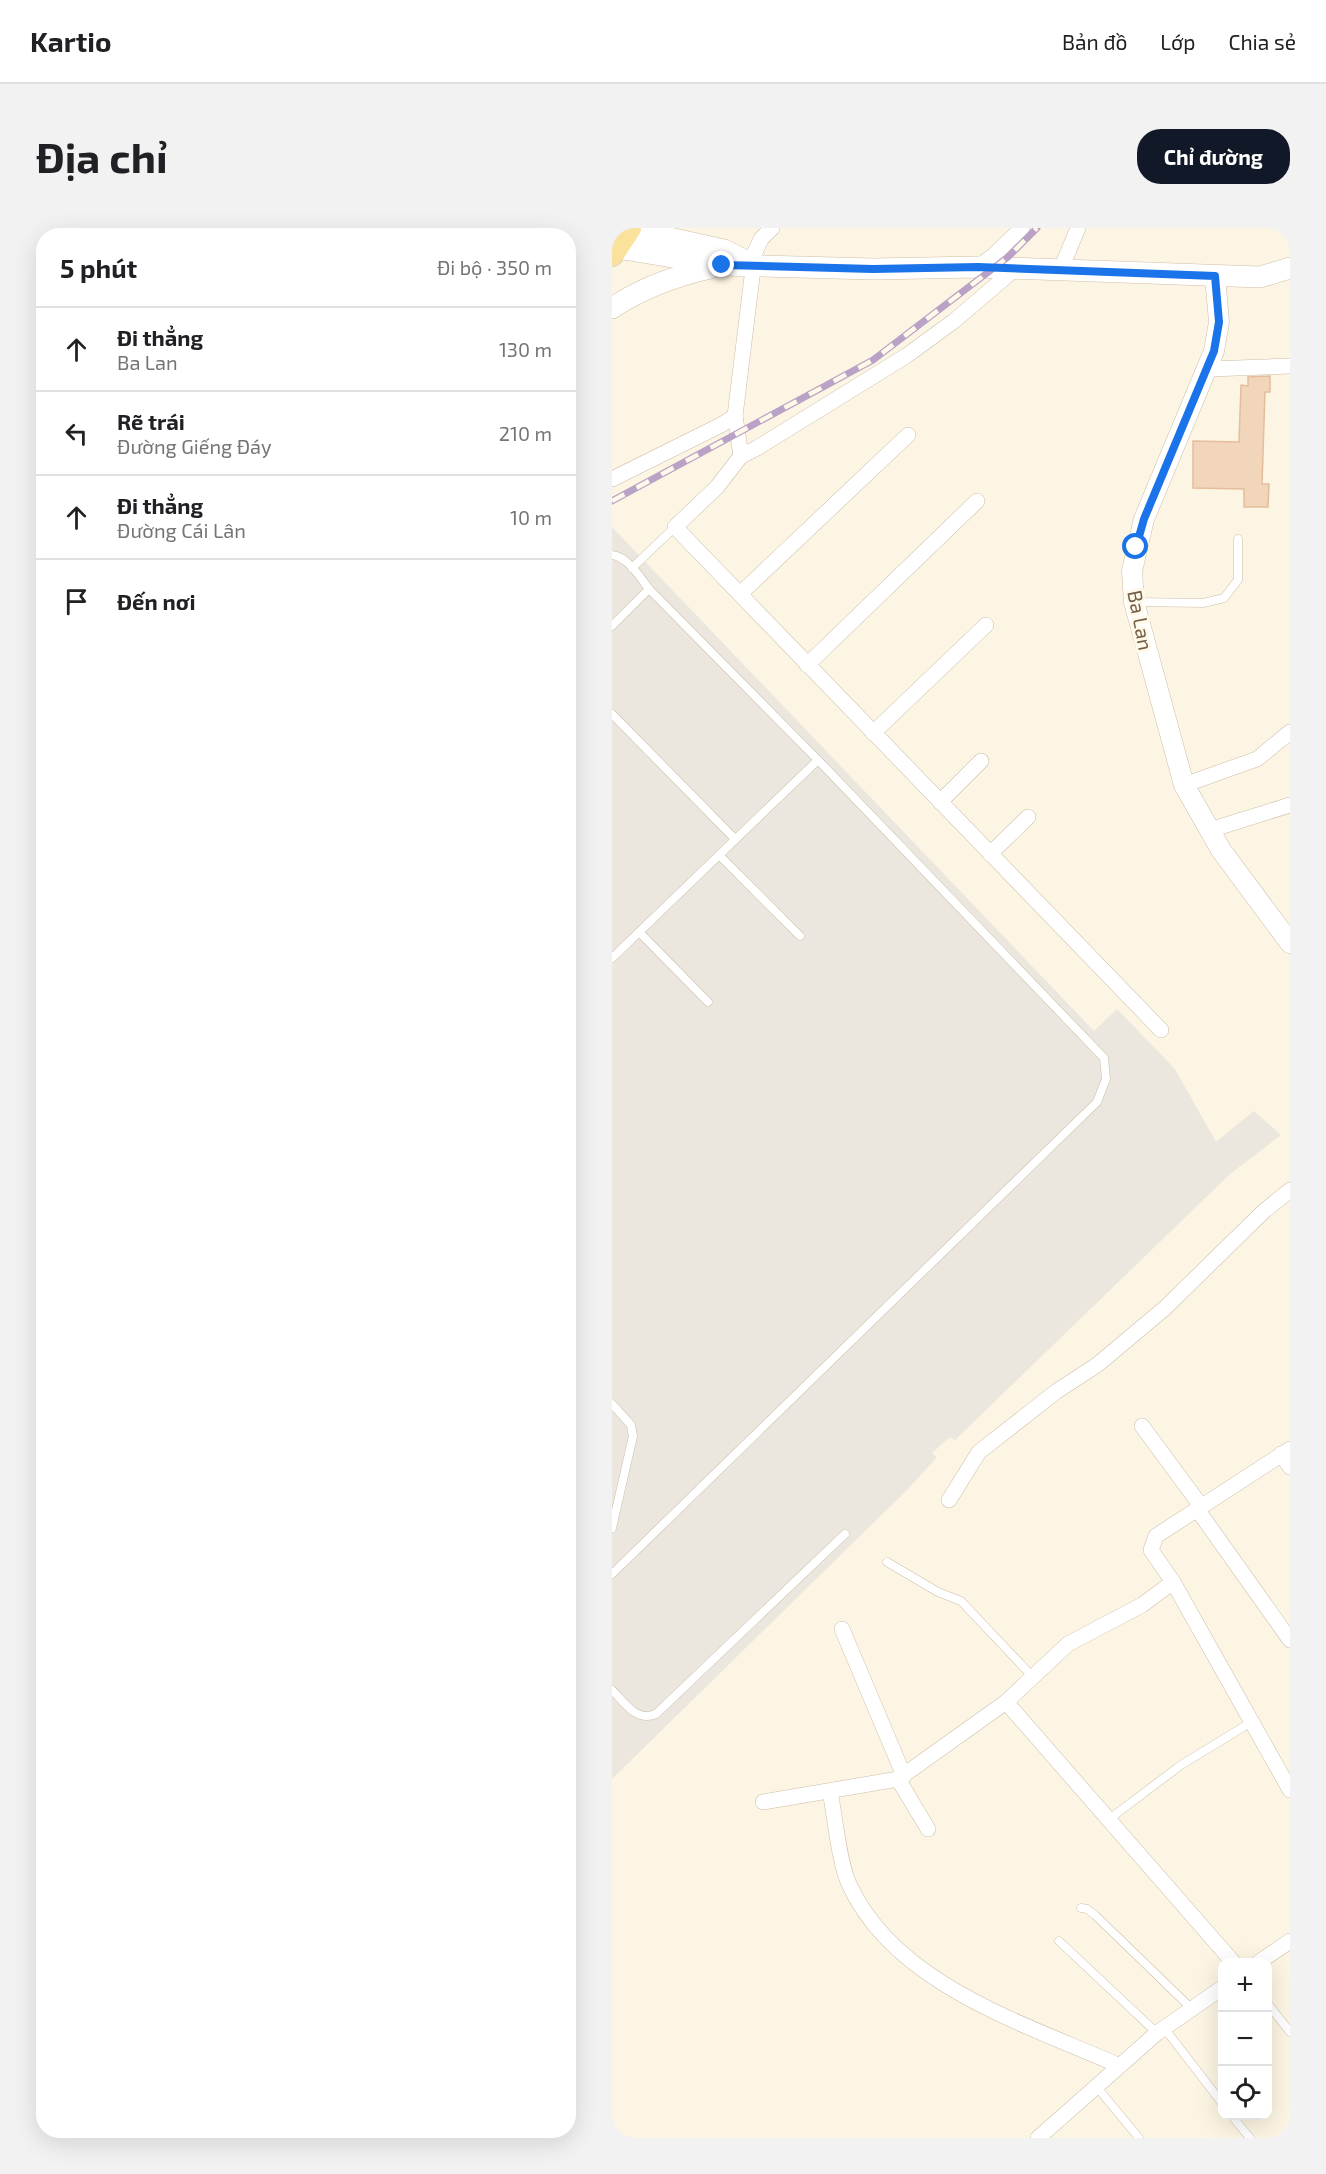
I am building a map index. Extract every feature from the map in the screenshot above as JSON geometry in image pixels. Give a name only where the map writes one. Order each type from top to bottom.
[{"type":"main road","points":[[620,239],[673,234],[741,256],[753,266]]},
{"type":"main road","points":[[620,239],[722,265],[873,269],[978,267],[1260,277],[1290,268]]},
{"type":"main road","points":[[612,308],[631,296],[678,275],[722,265]]},
{"type":"street","points":[[741,456],[735,416],[753,266],[760,239],[772,228]]},
{"type":"street","points":[[978,267],[1022,228]]},
{"type":"street","points":[[1061,269],[1078,228]]},
{"type":"street","points":[[1016,268],[954,321],[906,356],[758,448],[741,456],[717,487],[675,527],[1161,1030]]},
{"type":"street","name":"Ba Lan","points":[[1215,276],[1219,322],[1209,369],[1144,519],[1132,571],[1134,602],[1184,785],[1210,830],[1290,943]]},
{"type":"street","points":[[1209,369],[1290,366]]},
{"type":"street","points":[[612,479],[735,416]]},
{"type":"street","points":[[740,594],[908,435]]},
{"type":"street","points":[[807,665],[977,501]]},
{"type":"street","points":[[873,733],[986,625]]},
{"type":"street","points":[[1184,785],[1257,759],[1290,732]]},
{"type":"street","points":[[940,802],[981,761]]},
{"type":"street","points":[[1210,830],[1290,805]]},
{"type":"street","points":[[990,854],[1028,817]]},
{"type":"street","points":[[949,1500],[979,1452],[1057,1391],[1097,1365],[1165,1308],[1263,1212],[1290,1190]]},
{"type":"street","points":[[1142,1426],[1290,1640]]},
{"type":"street","points":[[1287,1457],[1199,1507],[1152,1542],[1151,1550],[1173,1582],[1290,1790]]},
{"type":"street","points":[[763,1802],[901,1778],[1006,1702],[1068,1644],[1143,1605],[1173,1582]]},
{"type":"street","points":[[842,1629],[901,1778],[928,1829]]},
{"type":"street","points":[[1006,1702],[1229,1958]]},
{"type":"street","points":[[830,1791],[848,1882],[868,1920],[896,1951],[988,2008],[1118,2065]]},
{"type":"street","points":[[1265,1958],[1290,1941]]},
{"type":"street","points":[[1038,2138],[1118,2065],[1218,1991]]},
{"type":"lane","points":[[633,568],[675,527]]},
{"type":"lane","points":[[1134,602],[1203,603],[1224,598],[1238,580],[1238,539]]},
{"type":"lane","points":[[612,555],[618,555],[633,568],[649,589],[818,760],[1104,1058],[1106,1079],[1097,1102],[612,1574]]},
{"type":"lane","points":[[612,626],[649,589]]},
{"type":"lane","points":[[612,714],[735,839]]},
{"type":"lane","points":[[612,958],[818,760]]},
{"type":"lane","points":[[719,855],[800,936]]},
{"type":"lane","points":[[639,932],[708,1002]]},
{"type":"lane","points":[[612,1404],[631,1425],[633,1437],[612,1528]]},
{"type":"lane","points":[[612,1690],[638,1716],[645,1719],[656,1714],[845,1534]]},
{"type":"lane","points":[[887,1562],[938,1592],[961,1601],[1032,1676]]},
{"type":"lane","points":[[1108,1820],[1181,1765],[1253,1721]]},
{"type":"lane","points":[[1081,1908],[1088,1909],[1095,1915],[1192,2010]]},
{"type":"lane","points":[[1059,1941],[1161,2031],[1218,2098]]},
{"type":"lane","points":[[1272,2009],[1290,2032]]},
{"type":"lane","points":[[1095,2085],[1139,2138]]},
{"type":"lane","points":[[1236,2120],[1250,2138]]},
{"type":"shaded area","points":[[612,527],[1094,1031],[1117,1009],[1175,1069],[1216,1142],[1254,1111],[1281,1135],[1230,1174],[955,1440],[950,1437],[932,1453],[937,1457],[908,1489],[612,1779]]},
{"type":"building","points":[[1270,376],[1270,392],[1265,392],[1262,484],[1269,484],[1268,507],[1244,507],[1244,489],[1193,488],[1193,441],[1239,442],[1241,385],[1248,386],[1248,377]]},
{"type":"railway","points":[[612,501],[873,360],[1008,257],[1037,228]]},
{"type":"route","points":[[722,265],[873,269],[978,267],[1215,276],[1219,322],[1209,369],[1144,519],[1136,547]]}]
